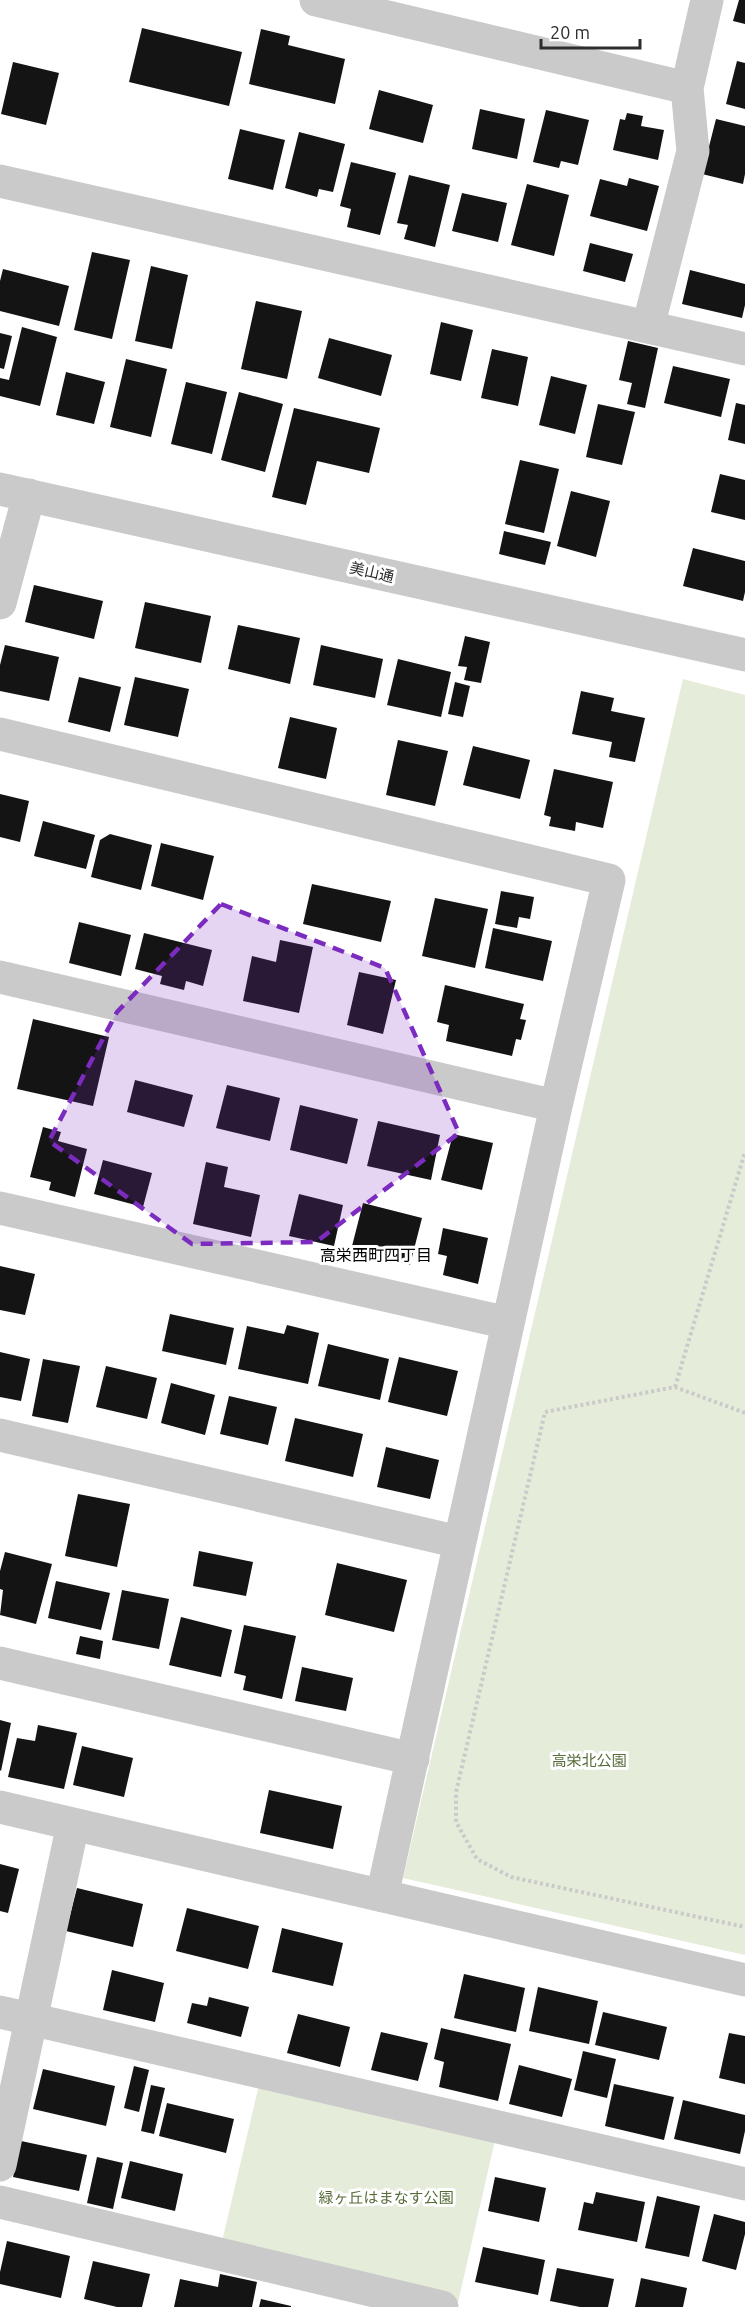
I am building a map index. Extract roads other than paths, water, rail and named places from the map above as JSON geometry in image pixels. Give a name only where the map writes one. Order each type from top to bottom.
[{"type":"street","points":[[316,0],[687,88]]},
{"type":"street","points":[[648,327],[693,151],[687,88],[707,0]]},
{"type":"street","points":[[0,181],[745,349]]},
{"type":"street","points":[[0,603],[14,492]]},
{"type":"street","name":"美山通","points":[[14,492],[745,655]]},
{"type":"street","points":[[0,734],[609,880],[556,1106],[382,1896]]},
{"type":"street","points":[[0,977],[556,1106]]},
{"type":"street","points":[[0,1208],[508,1323]]},
{"type":"street","points":[[0,1435],[459,1542]]},
{"type":"street","points":[[0,1663],[412,1759]]},
{"type":"street","points":[[0,1807],[745,1980]]},
{"type":"street","points":[[0,2165],[73,1824]]},
{"type":"street","points":[[0,2012],[745,2184]]},
{"type":"street","points":[[0,2202],[442,2307]]},
{"type":"district","name":"高栄西町四丁目","points":[[376,1255]]},
{"type":"park label","name":"高栄北公園","points":[[589,1760]]},
{"type":"park label","name":"緑ヶ丘はまなす公園","points":[[386,2197]]}]
